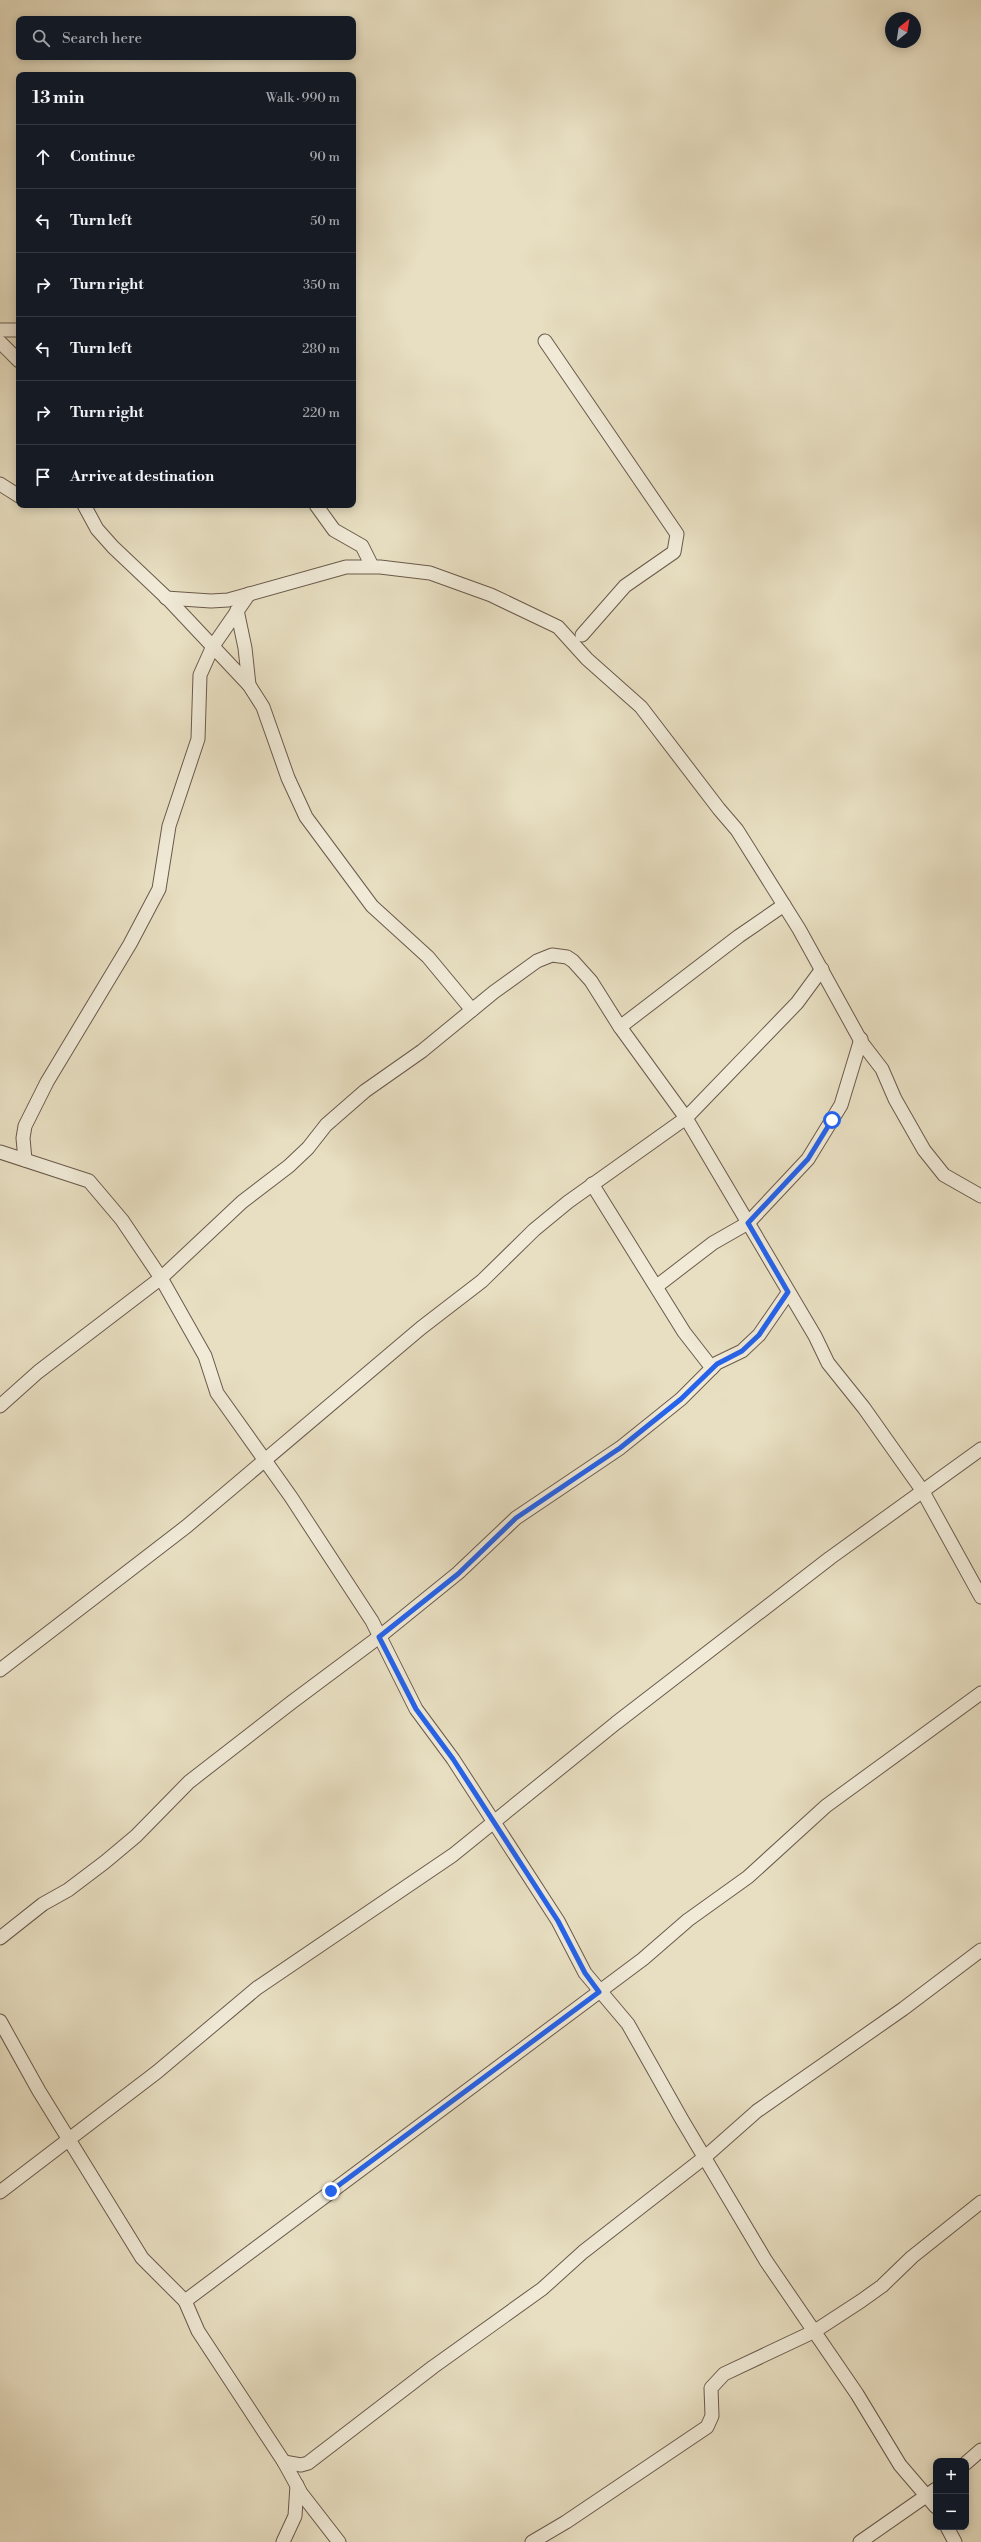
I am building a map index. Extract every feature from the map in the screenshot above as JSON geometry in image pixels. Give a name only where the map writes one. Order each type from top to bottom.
[{"type":"street","points":[[0,330],[16,330]]},
{"type":"street","points":[[545,341],[677,534],[674,552],[625,586],[582,635]]},
{"type":"street","points":[[0,342],[16,358]]},
{"type":"street","points":[[0,484],[16,494]]},
{"type":"street","points":[[86,508],[97,529],[112,547],[166,598],[249,685],[263,707],[288,778],[306,817],[372,906],[428,957],[472,1010]]},
{"type":"street","points":[[318,508],[334,530],[362,546],[372,566]]},
{"type":"street","points":[[166,598],[211,601],[249,594],[340,569],[372,566],[430,573],[491,595],[558,627],[587,659],[641,706],[719,809],[737,830],[822,969],[861,1039],[882,1069],[895,1100],[936,1167],[951,1180],[981,1196]]},
{"type":"street","points":[[25,1160],[23,1138],[25,1126],[46,1082],[130,944],[159,889],[169,826],[198,739],[200,675],[213,646],[249,594]]},
{"type":"street","points":[[237,610],[245,648],[249,685]]},
{"type":"street","points":[[620,1027],[739,936],[784,905]]},
{"type":"street","points":[[0,1406],[38,1372],[161,1278],[242,1202],[289,1166],[308,1148],[326,1125],[365,1091],[422,1051],[472,1010],[538,961],[552,955],[559,955],[567,957],[581,969],[620,1027],[686,1118],[815,1336],[828,1364],[864,1408],[922,1490],[981,1597]]},
{"type":"street","points":[[0,1670],[187,1526],[264,1459],[421,1328],[458,1301],[511,1254],[534,1230],[592,1184],[686,1118],[797,1003],[822,969]]},
{"type":"street","points":[[657,1286],[713,1243],[748,1223],[808,1159],[832,1120],[849,1084],[861,1039]]},
{"type":"street","points":[[0,1152],[89,1181],[122,1220],[161,1278],[205,1356],[217,1393],[264,1459],[346,1580],[372,1621],[416,1709],[493,1821],[567,1935],[585,1973],[599,1992],[621,2014],[628,2024],[704,2157],[766,2261],[815,2330],[886,2438],[900,2465],[933,2497],[860,2542]]},
{"type":"street","points":[[592,1184],[657,1286],[684,1332],[712,1368]]},
{"type":"street","points":[[0,1938],[36,1909],[68,1890],[105,1862],[136,1836],[189,1782],[379,1637],[458,1574],[516,1518],[641,1432],[681,1399],[712,1368],[751,1343],[788,1292]]},
{"type":"street","points":[[0,2192],[157,2072],[256,1988],[453,1855],[493,1821],[616,1723],[922,1490],[981,1449]]},
{"type":"street","points":[[185,2301],[599,1992],[688,1920],[748,1876],[826,1806],[981,1693]]},
{"type":"street","points":[[284,2462],[301,2465],[308,2463],[433,2367],[514,2310],[552,2281],[584,2252],[704,2157],[757,2111],[903,2008],[981,1950]]},
{"type":"street","points":[[0,2021],[38,2091],[70,2140],[142,2258],[185,2301],[198,2331],[284,2462],[297,2485],[339,2542]]},
{"type":"street","points":[[532,2542],[566,2522],[707,2427],[712,2416],[711,2388],[724,2374],[815,2330],[882,2286],[912,2257],[981,2202]]},
{"type":"street","points":[[969,2460],[981,2450]]},
{"type":"street","points":[[283,2542],[295,2516],[297,2485],[301,2465]]},
{"type":"street","points":[[949,2530],[955,2542]]},
{"type":"route","points":[[331,2191],[599,1992],[585,1973],[567,1935],[558,1921],[542,1900],[529,1877],[501,1836],[453,1759],[430,1730],[416,1709],[379,1637],[458,1574],[516,1518],[585,1469],[620,1448],[681,1399],[712,1368],[723,1360],[742,1351],[759,1335],[788,1292],[780,1281],[766,1252],[748,1223],[794,1176],[808,1159],[832,1120]]}]
